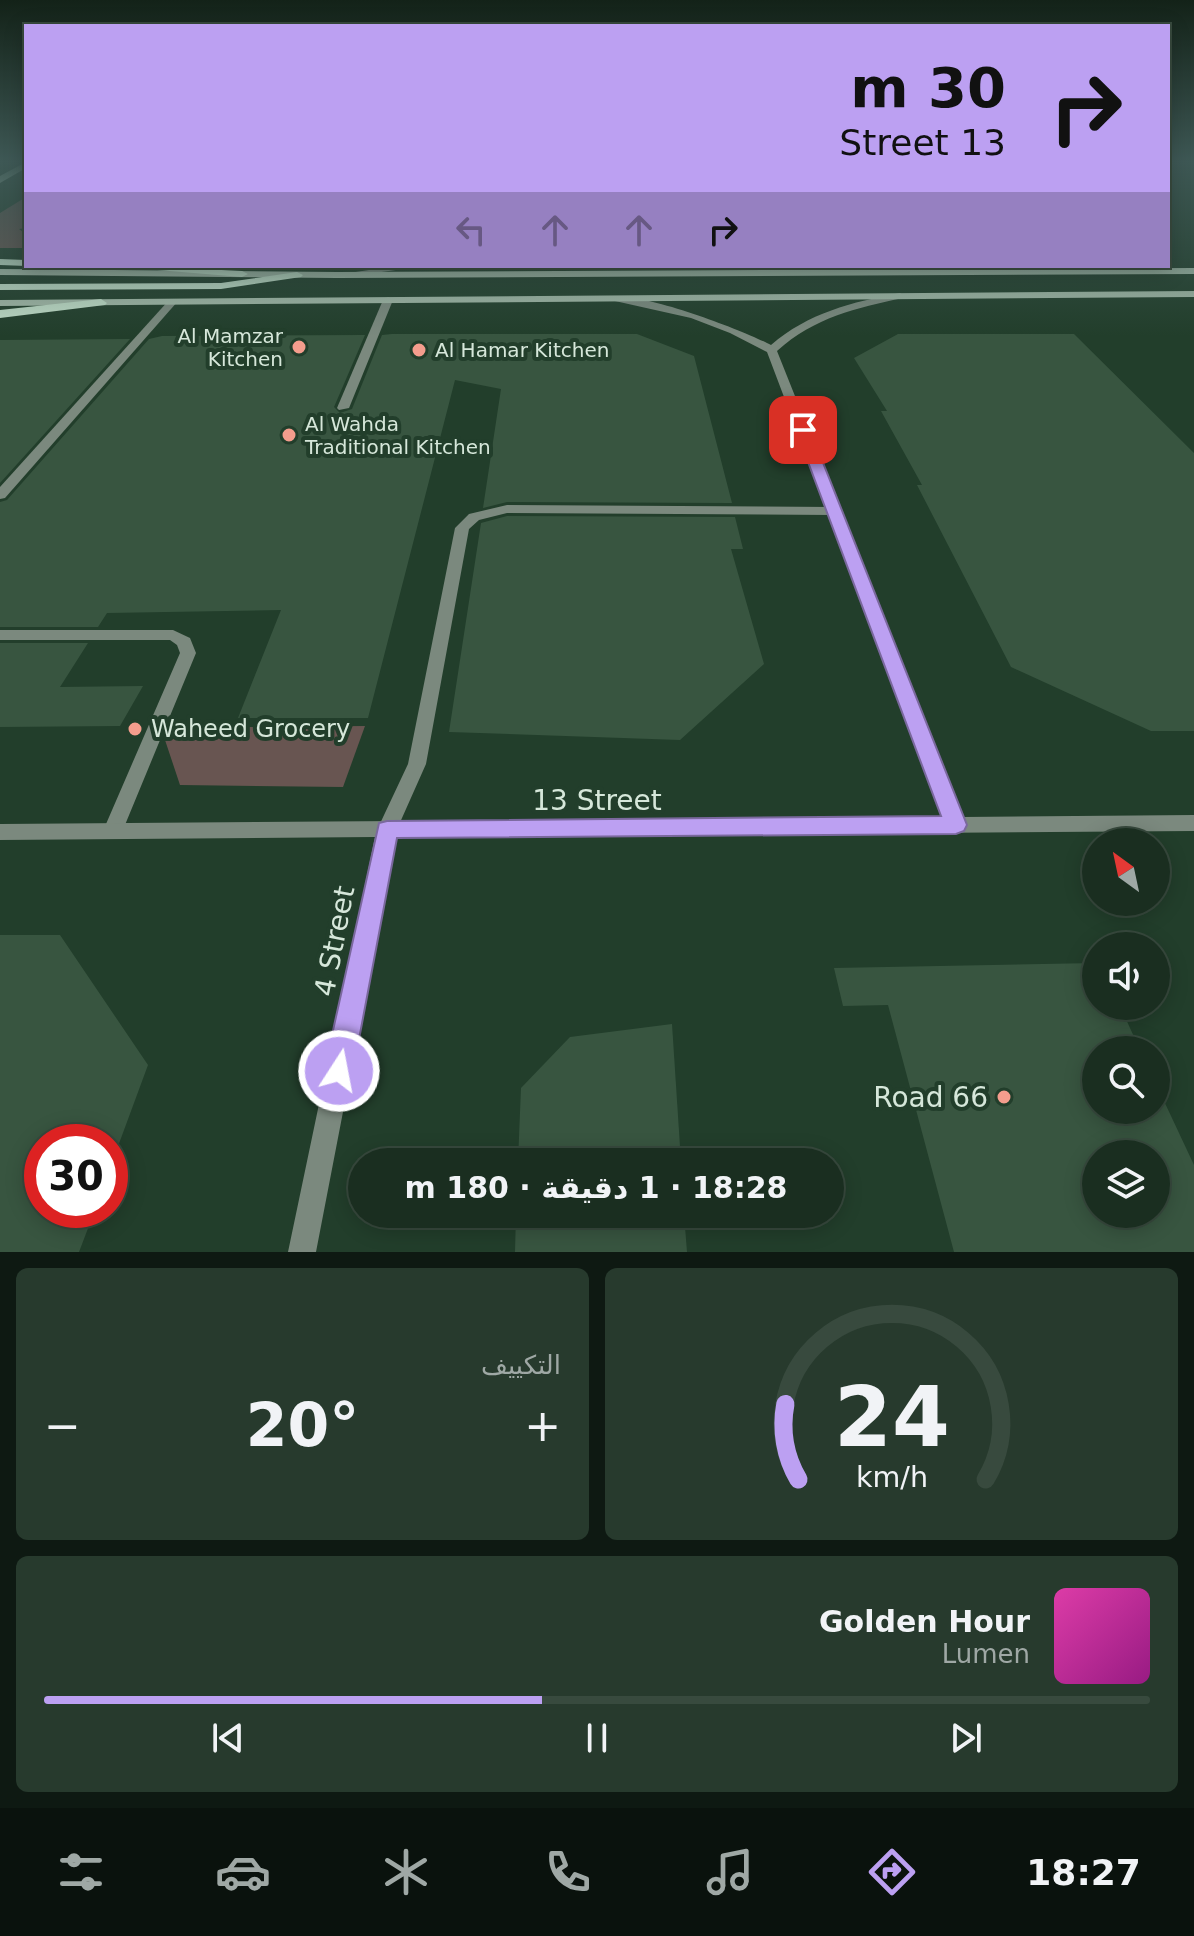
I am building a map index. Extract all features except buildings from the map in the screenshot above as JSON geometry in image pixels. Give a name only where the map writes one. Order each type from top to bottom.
[{"type":"main road","points":[[0,262],[24,263]]},
{"type":"main road","points":[[169,268],[242,274]]},
{"type":"main road","points":[[0,287],[221,286],[297,275]]},
{"type":"main road","points":[[0,314],[101,303]]},
{"type":"street","points":[[337,275],[402,268]]},
{"type":"street","points":[[791,268],[853,273]]},
{"type":"street","points":[[0,272],[337,275],[1194,271]]},
{"type":"street","points":[[0,303],[1194,294]]},
{"type":"street","points":[[772,350],[788,334],[811,320],[838,309],[906,295]]},
{"type":"street","points":[[611,299],[648,304],[717,322],[772,350],[956,825]]},
{"type":"street","points":[[343,408],[388,300]]},
{"type":"street","points":[[0,495],[173,301]]},
{"type":"street","name":"4 Street","points":[[302,1252],[387,830],[417,764],[462,528],[474,517],[507,509],[833,511]]},
{"type":"street","points":[[0,635],[173,635],[184,642],[188,653],[113,831]]},
{"type":"street","name":"13 Street","points":[[0,832],[1194,823]]},
{"type":"shaded area","points":[[0,218],[24,218],[24,228],[19,229],[24,233],[24,248],[0,248]]},
{"type":"shaded area","points":[[365,726],[343,787],[180,785],[161,728]]},
{"type":"place","name":"Al Mamzar Kitchen","points":[[299,347]]},
{"type":"place","name":"Al Hamar Kitchen","points":[[419,350]]},
{"type":"place","name":"Al Wahda Traditional Kitchen","points":[[289,435]]},
{"type":"place","name":"Waheed Grocery","points":[[135,729]]},
{"type":"place","name":"Road 66","points":[[1004,1097]]},
{"type":"route","points":[[339,1071],[387,830],[956,825],[803,430]]}]
